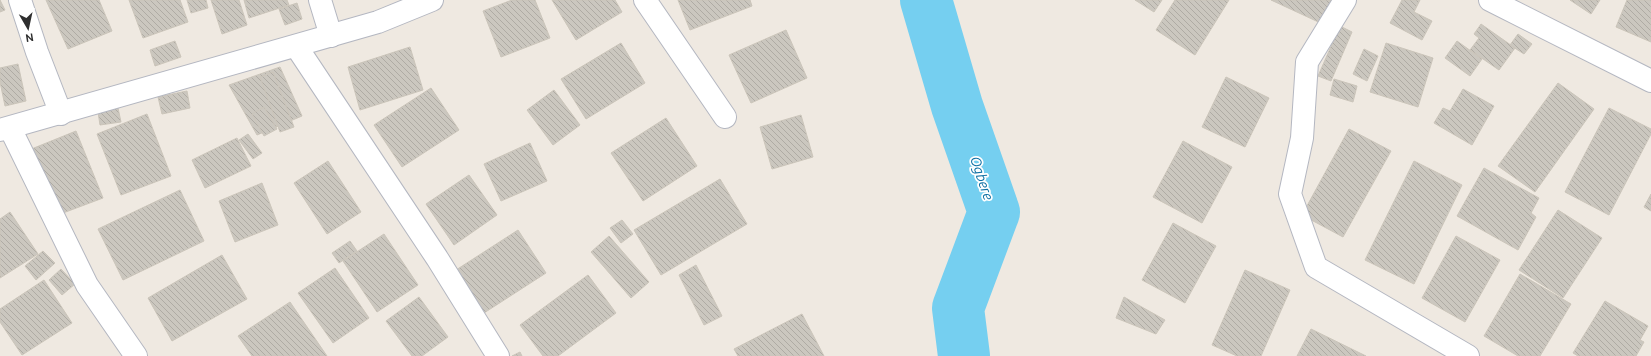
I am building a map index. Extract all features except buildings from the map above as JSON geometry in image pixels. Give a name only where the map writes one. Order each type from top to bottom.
[{"type":"street","points":[[20,0],[37,52],[61,114]]},
{"type":"street","points":[[320,0],[331,36]]},
{"type":"street","points":[[136,356],[87,285],[5,129],[378,22],[432,0]]},
{"type":"street","points":[[645,0],[725,117]]},
{"type":"street","points":[[1345,0],[1307,62],[1302,138],[1290,194],[1316,267],[1468,356]]},
{"type":"street","points":[[1490,0],[1651,81]]},
{"type":"street","points":[[296,46],[437,258],[498,356]]},
{"type":"waterway","name":"Ogbere","points":[[926,0],[957,106],[994,212],[958,308],[964,356]]}]
